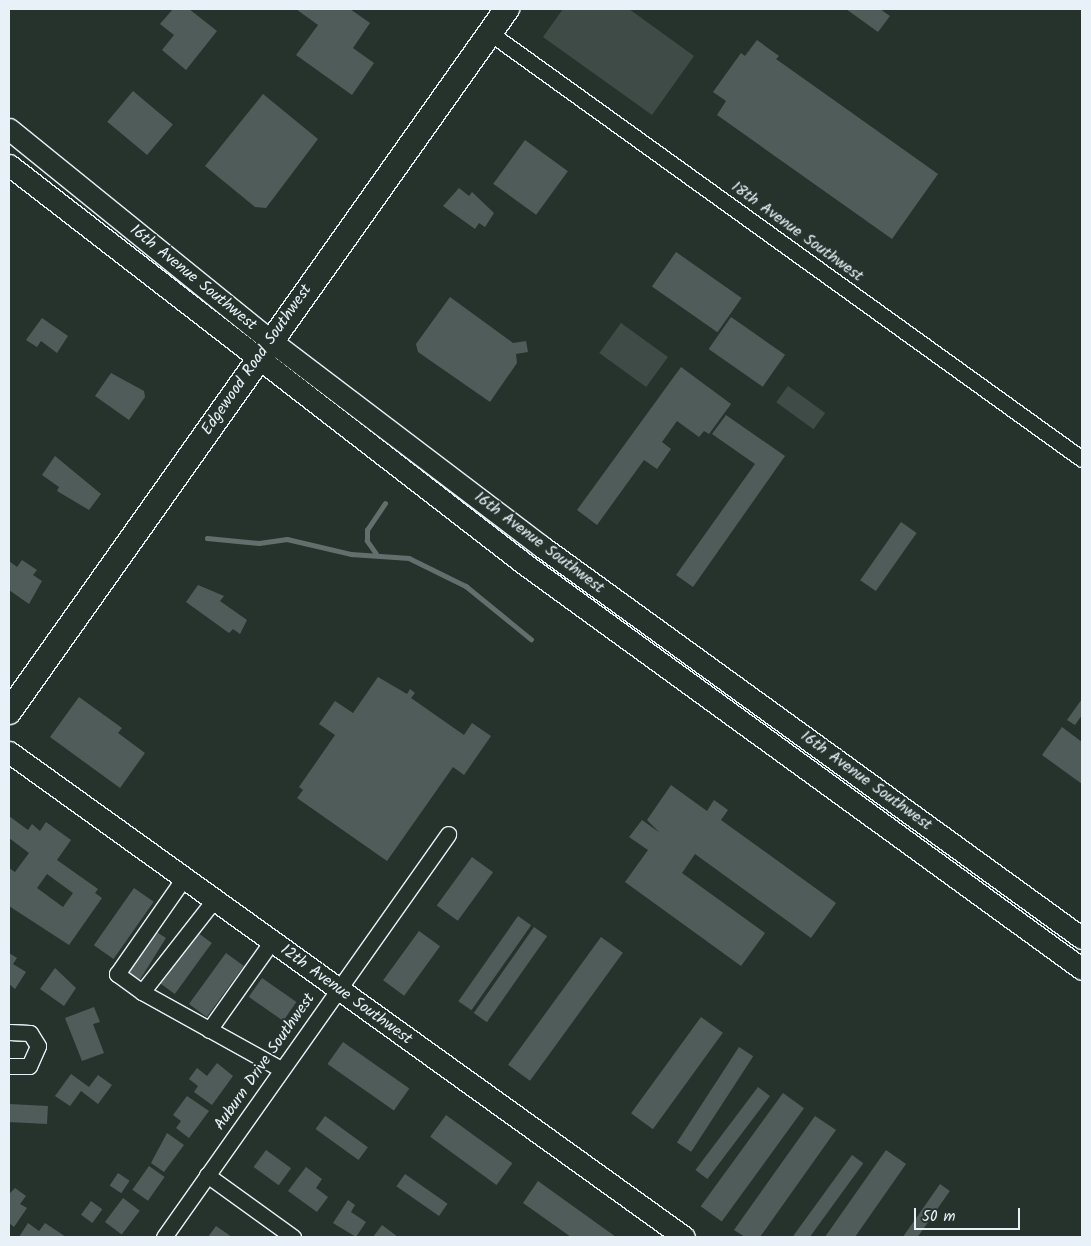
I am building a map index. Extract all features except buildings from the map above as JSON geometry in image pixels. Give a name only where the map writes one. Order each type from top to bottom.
[{"type":"main road","name":"Edgewood Road Southwest","points":[[9,712],[507,9]]},
{"type":"main road","name":"16th Avenue Southwest","points":[[9,129],[264,350],[526,565],[1082,969]]},
{"type":"main road","name":"16th Avenue Southwest","points":[[9,165],[264,350],[541,546],[1082,938]]},
{"type":"main road","name":"12th Avenue Southwest","points":[[9,752],[684,1237]]},
{"type":"street","name":"18th Avenue Southwest","points":[[490,33],[1082,459]]},
{"type":"street","name":"Auburn Drive Southwest","points":[[164,1237],[448,834]]},
{"type":"street","points":[[184,878],[117,974],[142,992],[281,1069]]},
{"type":"street","points":[[142,992],[214,900]]},
{"type":"street","points":[[209,1030],[272,941]]},
{"type":"street","points":[[9,1032],[30,1033],[38,1046],[28,1066],[9,1066]]},
{"type":"street","points":[[207,1175],[293,1237]]},
{"type":"shaded area","points":[[563,9],[629,9],[694,56],[652,115],[543,37]]},
{"type":"shaded area","points":[[621,323],[668,357],[646,387],[599,353]]},
{"type":"shaded area","points":[[788,386],[825,413],[813,429],[776,402]]},
{"type":"waterway","points":[[376,554],[367,541],[367,530],[385,503]]},
{"type":"waterway","points":[[207,538],[259,543],[287,539],[351,554],[409,558],[466,586],[531,639]]}]
